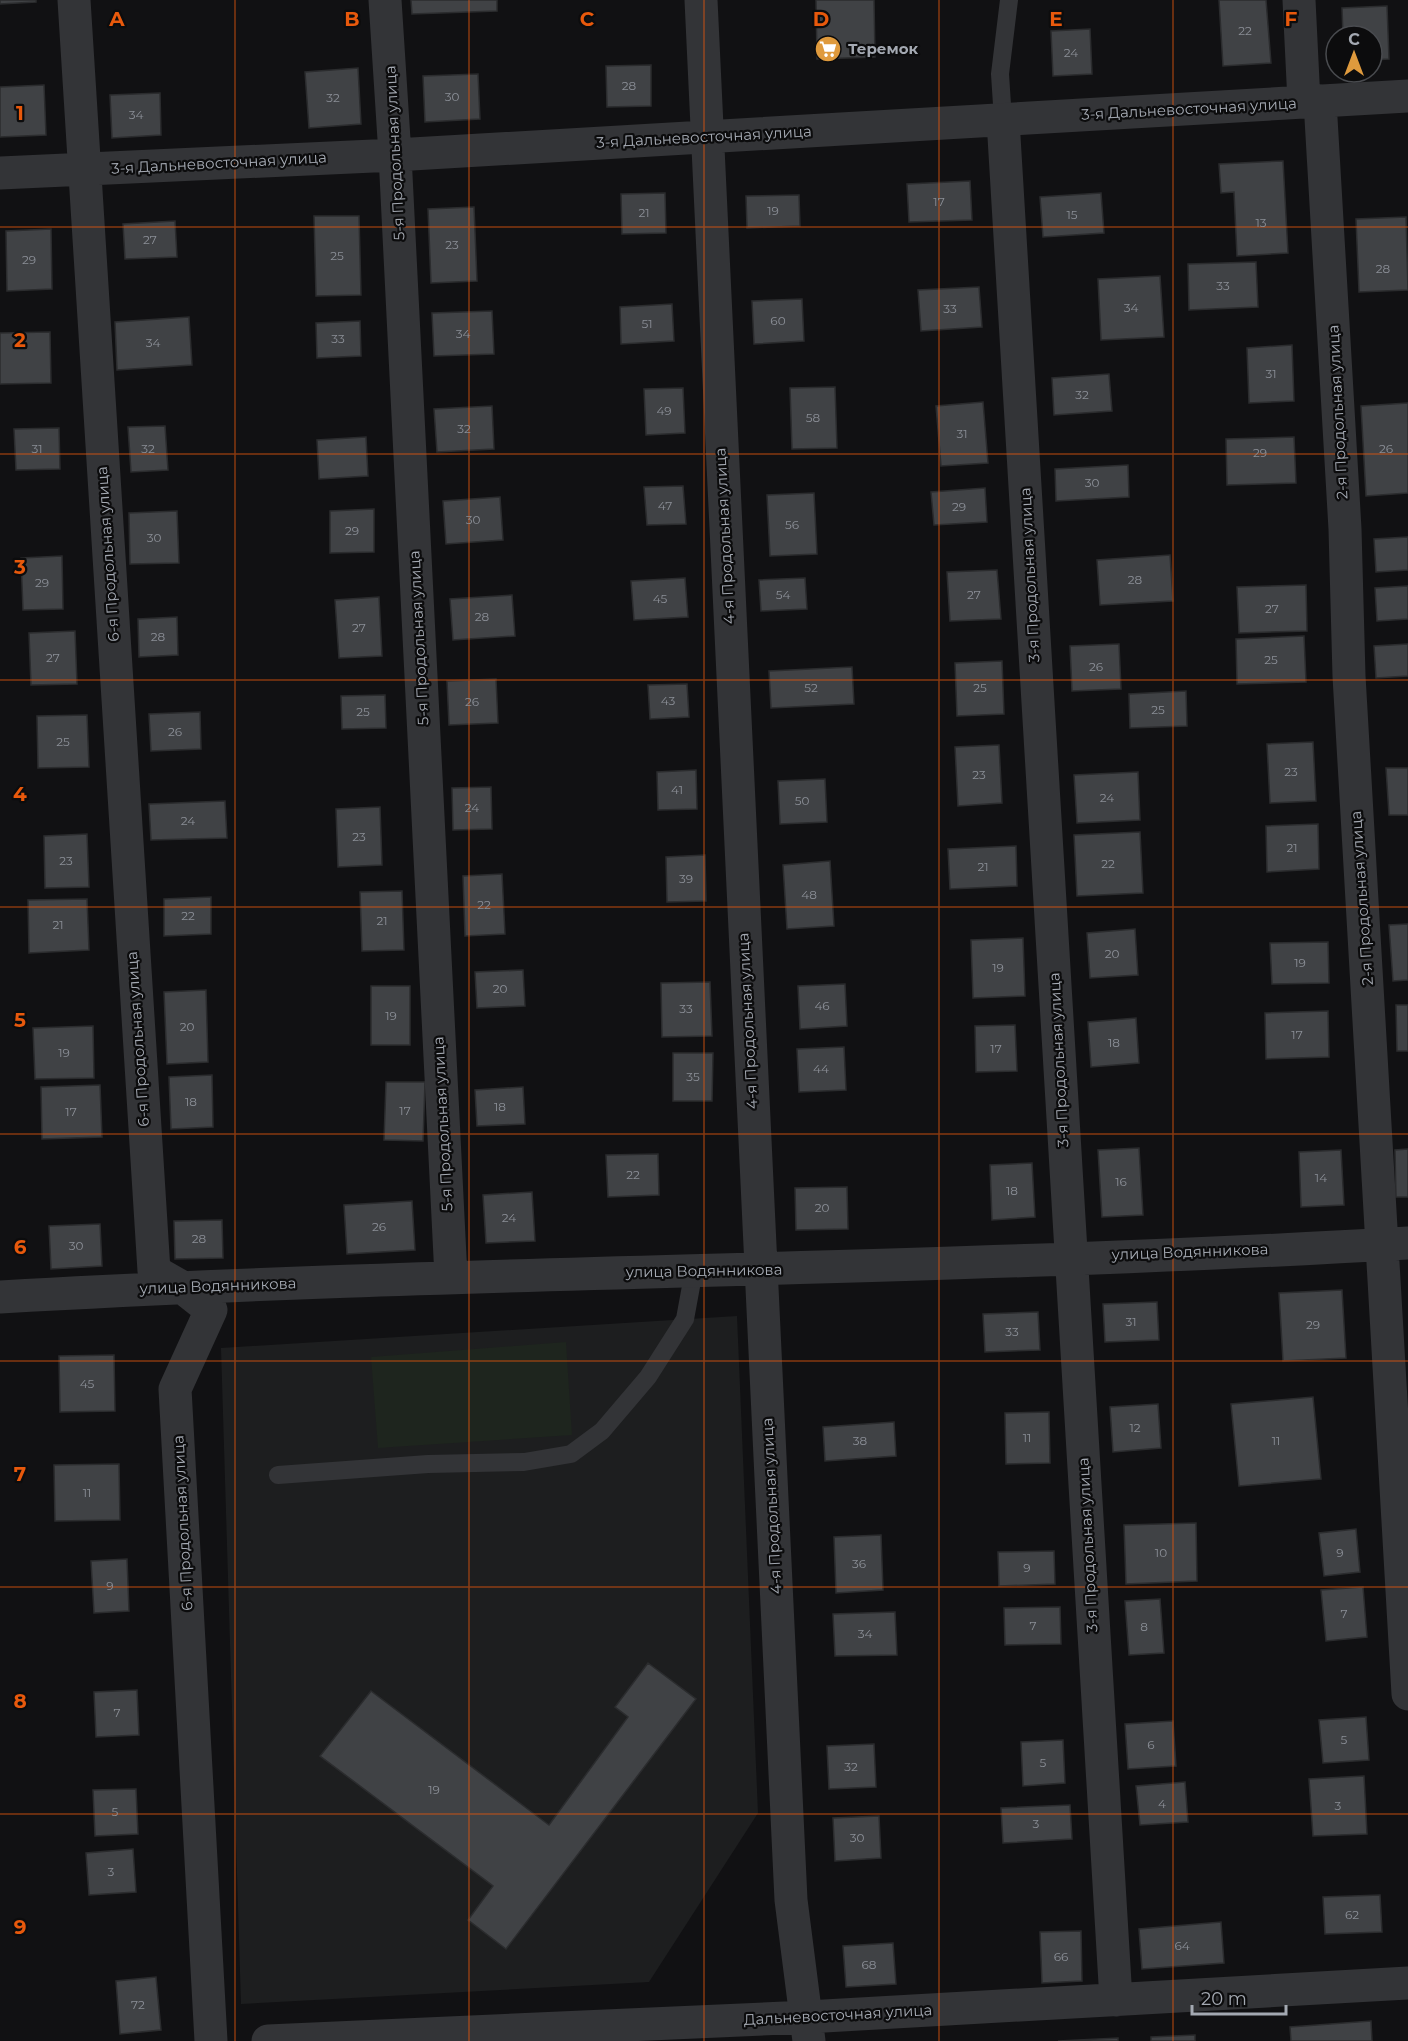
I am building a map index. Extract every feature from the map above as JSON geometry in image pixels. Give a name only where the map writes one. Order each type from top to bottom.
[{"type":"street","name":"6-я Продольная улица","points":[[74,0],[153,1271],[182,1287],[210,1310],[175,1389],[211,2041]]},
{"type":"street","name":"5-я Продольная улица","points":[[385,0],[395,155],[451,1277]]},
{"type":"street","name":"4-я Продольная улица","points":[[701,0],[760,1270],[792,1900],[808,2029]]},
{"type":"street","name":"2-я Продольная улица","points":[[1299,0],[1312,102],[1345,529],[1348,676],[1396,1244],[1408,1694]]},
{"type":"street","name":"3-я Дальневосточная улица","points":[[0,173],[395,155],[1408,96]]},
{"type":"street","name":"3-я Продольная улица","points":[[1003,120],[1116,2000]]},
{"type":"street","name":"улица Водянникова","points":[[0,1297],[182,1287],[451,1277],[760,1270],[1396,1244]]},
{"type":"street","name":"Дальневосточная улица","points":[[268,2041],[808,2029],[1116,2000],[1408,1983]]},
{"type":"lane","points":[[1003,120],[1000,74],[1009,0]]},
{"type":"lane","points":[[278,1475],[428,1464],[524,1462],[571,1454],[602,1431],[648,1377],[685,1319],[694,1270]]},
{"type":"shaded area","points":[[737,1316],[758,1813],[649,1982],[241,2004],[221,1348]]},
{"type":"shaded area","points":[[566,1342],[572,1435],[378,1448],[371,1357]]},
{"type":"building","points":[[0,0],[36,0],[36,2],[0,4]]},
{"type":"building","points":[[411,0],[497,0],[497,11],[412,14]]},
{"type":"building","points":[[816,0],[874,0],[875,57],[817,59]]},
{"type":"building","points":[[1219,0],[1266,0],[1271,63],[1223,66]]},
{"type":"building","points":[[1387,6],[1389,59],[1384,59],[1384,24],[1343,24],[1342,8]]},
{"type":"building","points":[[1090,29],[1092,74],[1053,76],[1051,31]]},
{"type":"building","points":[[651,65],[651,106],[607,107],[606,66]]},
{"type":"building","points":[[358,68],[361,124],[309,128],[305,72]]},
{"type":"building","points":[[478,74],[480,119],[425,122],[423,76]]},
{"type":"building","points":[[44,85],[46,135],[0,137],[0,87]]},
{"type":"building","points":[[160,93],[161,135],[112,138],[110,95]]},
{"type":"building","points":[[1283,161],[1288,253],[1237,256],[1234,192],[1221,193],[1219,164]]},
{"type":"building","points":[[970,181],[972,220],[909,222],[907,184]]},
{"type":"building","points":[[665,193],[666,233],[622,234],[621,194]]},
{"type":"building","points":[[1101,193],[1104,233],[1043,237],[1040,197]]},
{"type":"building","points":[[799,195],[800,226],[747,228],[746,196]]},
{"type":"building","points":[[474,207],[477,281],[431,283],[428,209]]},
{"type":"building","points":[[314,216],[359,216],[361,295],[316,296]]},
{"type":"building","points":[[1406,217],[1408,290],[1359,292],[1356,219]]},
{"type":"building","points":[[175,221],[177,257],[125,259],[123,224]]},
{"type":"building","points":[[51,229],[52,289],[7,291],[6,231]]},
{"type":"building","points":[[1256,262],[1258,307],[1189,310],[1188,264]]},
{"type":"building","points":[[1160,276],[1164,337],[1101,340],[1098,279]]},
{"type":"building","points":[[979,287],[982,327],[921,331],[918,290]]},
{"type":"building","points":[[802,299],[804,341],[754,344],[752,301]]},
{"type":"building","points":[[672,304],[674,341],[621,344],[620,307]]},
{"type":"building","points":[[492,311],[494,354],[434,356],[432,313]]},
{"type":"building","points":[[189,317],[192,365],[117,370],[115,322]]},
{"type":"building","points":[[360,321],[361,356],[317,358],[316,323]]},
{"type":"building","points":[[50,332],[51,383],[0,384],[0,333]]},
{"type":"building","points":[[1292,345],[1294,401],[1249,403],[1247,348]]},
{"type":"building","points":[[1109,374],[1112,411],[1054,415],[1052,378]]},
{"type":"building","points":[[835,387],[837,448],[792,449],[790,388]]},
{"type":"building","points":[[683,388],[685,433],[646,435],[644,389]]},
{"type":"building","points":[[983,402],[988,463],[941,466],[936,406]]},
{"type":"building","points":[[1408,403],[1408,493],[1366,496],[1361,406]]},
{"type":"building","points":[[492,406],[494,449],[437,452],[434,409]]},
{"type":"building","points":[[165,426],[168,470],[131,472],[128,427]]},
{"type":"building","points":[[59,428],[60,469],[16,470],[14,429]]},
{"type":"building","points":[[366,437],[368,476],[319,479],[317,440]]},
{"type":"building","points":[[1294,437],[1296,483],[1227,485],[1226,439]]},
{"type":"building","points":[[1128,465],[1129,497],[1056,501],[1055,469]]},
{"type":"building","points":[[683,486],[686,524],[647,525],[644,487]]},
{"type":"building","points":[[985,488],[987,522],[934,525],[931,492]]},
{"type":"building","points":[[814,493],[817,554],[770,556],[767,495]]},
{"type":"building","points":[[500,497],[503,540],[446,544],[443,501]]},
{"type":"building","points":[[374,509],[374,552],[330,553],[330,511]]},
{"type":"building","points":[[177,511],[179,563],[130,564],[129,513]]},
{"type":"building","points":[[1408,537],[1408,570],[1376,572],[1374,539]]},
{"type":"building","points":[[1170,555],[1173,601],[1100,605],[1097,560]]},
{"type":"building","points":[[62,556],[63,609],[23,610],[21,558]]},
{"type":"building","points":[[997,570],[1001,619],[950,621],[947,572]]},
{"type":"building","points":[[685,578],[688,617],[634,620],[631,581]]},
{"type":"building","points":[[805,578],[807,609],[761,611],[759,580]]},
{"type":"building","points":[[1306,585],[1307,631],[1239,633],[1237,587]]},
{"type":"building","points":[[1408,586],[1408,619],[1377,621],[1375,588]]},
{"type":"building","points":[[512,595],[515,636],[453,640],[450,599]]},
{"type":"building","points":[[379,597],[382,656],[339,658],[335,600]]},
{"type":"building","points":[[177,617],[178,655],[139,657],[138,619]]},
{"type":"building","points":[[75,631],[77,684],[31,685],[29,633]]},
{"type":"building","points":[[1304,636],[1306,682],[1237,684],[1236,639]]},
{"type":"building","points":[[1119,644],[1121,689],[1072,691],[1070,646]]},
{"type":"building","points":[[1408,644],[1408,676],[1376,678],[1374,646]]},
{"type":"building","points":[[1002,661],[1004,714],[957,716],[955,663]]},
{"type":"building","points":[[852,667],[854,704],[771,708],[769,671]]},
{"type":"building","points":[[496,679],[498,723],[449,725],[447,681]]},
{"type":"building","points":[[687,684],[689,717],[650,719],[648,685]]},
{"type":"building","points":[[1186,691],[1187,726],[1130,728],[1129,694]]},
{"type":"building","points":[[385,695],[386,728],[342,729],[341,696]]},
{"type":"building","points":[[200,712],[201,749],[151,751],[149,714]]},
{"type":"building","points":[[87,715],[89,767],[38,768],[37,716]]},
{"type":"building","points":[[1313,742],[1316,801],[1270,803],[1267,744]]},
{"type":"building","points":[[999,745],[1002,803],[958,806],[955,747]]},
{"type":"building","points":[[1386,768],[1408,768],[1408,815],[1389,815]]},
{"type":"building","points":[[696,770],[697,809],[658,810],[657,772]]},
{"type":"building","points":[[1138,772],[1140,820],[1077,823],[1074,775]]},
{"type":"building","points":[[825,779],[827,822],[780,824],[778,781]]},
{"type":"building","points":[[491,787],[492,829],[453,830],[452,788]]},
{"type":"building","points":[[225,801],[227,838],[151,840],[149,804]]},
{"type":"building","points":[[380,807],[382,865],[338,867],[336,809]]},
{"type":"building","points":[[1318,824],[1319,869],[1267,872],[1266,826]]},
{"type":"building","points":[[1140,832],[1143,893],[1077,896],[1074,835]]},
{"type":"building","points":[[87,834],[89,887],[45,888],[44,836]]},
{"type":"building","points":[[1016,846],[1017,886],[950,889],[948,849]]},
{"type":"building","points":[[705,855],[706,901],[667,902],[666,857]]},
{"type":"building","points":[[830,861],[834,926],[787,929],[783,865]]},
{"type":"building","points":[[502,874],[505,934],[465,936],[463,876]]},
{"type":"building","points":[[402,891],[404,950],[362,951],[360,892]]},
{"type":"building","points":[[211,897],[211,934],[164,936],[164,899]]},
{"type":"building","points":[[87,899],[89,950],[29,953],[28,900]]},
{"type":"building","points":[[1408,924],[1408,980],[1393,981],[1389,925]]},
{"type":"building","points":[[1135,929],[1138,975],[1090,978],[1087,933]]},
{"type":"building","points":[[1023,938],[1025,996],[973,998],[971,940]]},
{"type":"building","points":[[1328,942],[1329,983],[1272,984],[1270,943]]},
{"type":"building","points":[[523,970],[525,1006],[477,1008],[475,972]]},
{"type":"building","points":[[710,982],[712,1036],[662,1037],[661,983]]},
{"type":"building","points":[[845,984],[847,1026],[800,1029],[798,986]]},
{"type":"building","points":[[371,986],[410,986],[410,1045],[371,1045]]},
{"type":"building","points":[[206,990],[208,1062],[167,1064],[164,992]]},
{"type":"building","points":[[1396,1005],[1408,1005],[1408,1051],[1397,1051]]},
{"type":"building","points":[[1328,1011],[1329,1057],[1266,1059],[1265,1013]]},
{"type":"building","points":[[1136,1018],[1139,1063],[1091,1067],[1088,1022]]},
{"type":"building","points":[[1015,1025],[1017,1071],[976,1072],[975,1026]]},
{"type":"building","points":[[93,1026],[94,1078],[35,1079],[33,1028]]},
{"type":"building","points":[[844,1047],[846,1090],[799,1092],[797,1049]]},
{"type":"building","points":[[673,1053],[713,1053],[712,1101],[673,1101]]},
{"type":"building","points":[[212,1075],[213,1127],[171,1129],[169,1077]]},
{"type":"building","points":[[386,1082],[425,1082],[423,1141],[384,1140]]},
{"type":"building","points":[[100,1085],[102,1137],[42,1139],[41,1087]]},
{"type":"building","points":[[523,1087],[525,1124],[477,1126],[475,1090]]},
{"type":"building","points":[[1139,1148],[1143,1215],[1102,1217],[1098,1150]]},
{"type":"building","points":[[1408,1149],[1408,1197],[1396,1197],[1395,1150]]},
{"type":"building","points":[[1341,1150],[1344,1205],[1301,1207],[1299,1152]]},
{"type":"building","points":[[658,1154],[659,1195],[608,1197],[606,1155]]},
{"type":"building","points":[[1032,1163],[1035,1217],[992,1220],[990,1165]]},
{"type":"building","points":[[847,1187],[848,1229],[796,1230],[795,1188]]},
{"type":"building","points":[[532,1192],[535,1241],[486,1243],[483,1195]]},
{"type":"building","points":[[412,1201],[415,1250],[347,1254],[344,1205]]},
{"type":"building","points":[[222,1220],[223,1258],[175,1259],[174,1221]]},
{"type":"building","points":[[100,1224],[102,1266],[51,1269],[49,1226]]},
{"type":"building","points":[[1342,1290],[1346,1358],[1283,1361],[1279,1293]]},
{"type":"building","points":[[1157,1302],[1159,1340],[1105,1342],[1103,1304]]},
{"type":"building","points":[[1038,1312],[1040,1350],[985,1352],[983,1314]]},
{"type":"building","points":[[114,1355],[115,1411],[60,1412],[59,1356]]},
{"type":"building","points":[[1313,1397],[1321,1479],[1239,1486],[1231,1404]]},
{"type":"building","points":[[1158,1404],[1161,1448],[1113,1452],[1110,1407]]},
{"type":"building","points":[[1049,1412],[1050,1463],[1006,1464],[1005,1413]]},
{"type":"building","points":[[894,1422],[896,1456],[825,1461],[823,1427]]},
{"type":"building","points":[[119,1464],[120,1520],[55,1521],[54,1465]]},
{"type":"building","points":[[1196,1523],[1197,1581],[1126,1584],[1124,1525]]},
{"type":"building","points":[[1356,1529],[1360,1572],[1324,1576],[1319,1533]]},
{"type":"building","points":[[881,1535],[883,1590],[836,1593],[834,1537]]},
{"type":"building","points":[[1054,1551],[1055,1584],[999,1586],[998,1552]]},
{"type":"building","points":[[127,1559],[129,1611],[94,1613],[91,1561]]},
{"type":"building","points":[[1363,1587],[1367,1637],[1326,1641],[1321,1590]]},
{"type":"building","points":[[1160,1599],[1164,1653],[1129,1655],[1125,1601]]},
{"type":"building","points":[[1060,1607],[1061,1644],[1005,1645],[1004,1608]]},
{"type":"building","points":[[895,1612],[897,1655],[835,1656],[833,1614]]},
{"type":"building","points":[[648,1663],[696,1699],[506,1949],[468,1920],[493,1886],[320,1756],[371,1691],[549,1825],[628,1717],[615,1707]]},
{"type":"building","points":[[137,1690],[139,1735],[96,1737],[94,1692]]},
{"type":"building","points":[[1366,1717],[1369,1760],[1323,1763],[1319,1720]]},
{"type":"building","points":[[1173,1721],[1176,1766],[1128,1769],[1125,1724]]},
{"type":"building","points":[[1063,1740],[1065,1783],[1023,1786],[1021,1742]]},
{"type":"building","points":[[874,1744],[876,1787],[829,1789],[827,1746]]},
{"type":"building","points":[[1364,1776],[1367,1834],[1313,1836],[1309,1779]]},
{"type":"building","points":[[1185,1782],[1188,1822],[1140,1825],[1136,1786]]},
{"type":"building","points":[[136,1789],[138,1834],[95,1836],[93,1790]]},
{"type":"building","points":[[1070,1805],[1072,1839],[1003,1843],[1001,1808]]},
{"type":"building","points":[[879,1816],[881,1858],[835,1861],[833,1818]]},
{"type":"building","points":[[133,1849],[136,1892],[89,1895],[86,1853]]},
{"type":"building","points":[[1380,1895],[1382,1932],[1325,1934],[1323,1897]]},
{"type":"building","points":[[1221,1922],[1224,1963],[1142,1969],[1139,1929]]},
{"type":"building","points":[[1081,1931],[1082,1981],[1042,1983],[1040,1932]]},
{"type":"building","points":[[893,1943],[896,1984],[846,1987],[843,1946]]},
{"type":"building","points":[[156,1977],[161,2030],[120,2034],[116,1981]]},
{"type":"building","points":[[1371,2021],[1372,2041],[1291,2041],[1290,2027]]},
{"type":"building","points":[[1195,2035],[1195,2041],[1151,2041],[1151,2037]]},
{"type":"building","points":[[1118,2038],[1118,2041],[1058,2041]]},
{"type":"place","name":"Теремок","points":[[828,49]]}]
